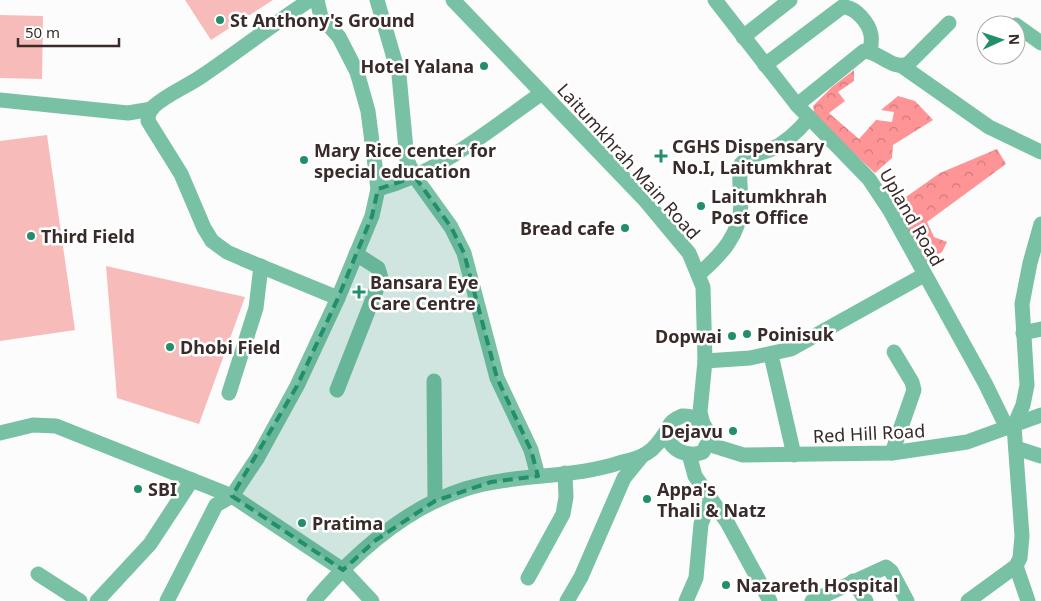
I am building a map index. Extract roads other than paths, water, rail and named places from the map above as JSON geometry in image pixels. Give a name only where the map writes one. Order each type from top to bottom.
[{"type":"street","points":[[310,0],[152,109],[148,115],[148,121],[181,174],[204,228],[212,241],[227,252],[338,298]]},
{"type":"street","points":[[168,601],[216,505],[232,496],[258,457],[297,386],[338,298],[372,216],[378,189],[368,111],[357,72],[339,37],[321,16],[316,3],[317,0]]},
{"type":"street","points":[[376,0],[399,75],[406,150],[415,177],[451,227],[464,253],[497,378],[531,450],[538,476]]},
{"type":"street","name":"Laitumkhrah Main Road","points":[[453,0],[675,234],[689,253],[703,287],[705,361],[702,379]]},
{"type":"street","name":"Upland Road","points":[[715,0],[764,65],[809,118],[869,179],[889,210],[1011,427]]},
{"type":"street","points":[[743,37],[790,0]]},
{"type":"street","points":[[764,65],[842,7],[849,6],[869,31],[870,52]]},
{"type":"street","points":[[798,105],[858,54],[870,52],[894,66],[902,66],[914,60],[949,23]]},
{"type":"street","points":[[1026,32],[1041,43]]},
{"type":"street","points":[[902,66],[989,127],[1041,152]]},
{"type":"street","points":[[378,189],[415,177],[438,165],[542,93]]},
{"type":"street","points":[[0,100],[128,113],[152,109]]},
{"type":"street","points":[[699,274],[718,257],[731,240],[739,221],[741,164],[752,155],[774,148],[785,141],[809,118]]},
{"type":"street","points":[[968,601],[1016,566],[1020,558],[1022,536],[1016,448],[1011,427],[1023,405],[1027,385],[1022,304],[1035,263],[1041,224]]},
{"type":"street","points":[[337,390],[380,278],[378,268],[356,254]]},
{"type":"street","points":[[229,393],[256,308],[261,266]]},
{"type":"street","points":[[705,361],[771,355],[791,349],[816,337],[924,275]]},
{"type":"street","points":[[1023,334],[1041,329]]},
{"type":"street","points":[[892,453],[914,390],[912,382],[894,352]]},
{"type":"street","points":[[771,355],[794,455]]},
{"type":"street","points":[[567,601],[581,577],[624,478],[687,407],[702,379]]},
{"type":"street","points":[[314,601],[343,570],[376,540],[435,501],[465,489],[491,482],[609,467],[645,454],[703,452],[708,444],[709,436],[702,424],[700,412],[702,379]]},
{"type":"street","points":[[434,381],[435,501]]},
{"type":"street","points":[[702,424],[688,416],[673,423],[667,433],[670,444],[684,453],[695,476],[732,530],[770,601]]},
{"type":"street","name":"Red Hill Road","points":[[708,444],[743,454],[892,453],[968,442],[1035,417]]},
{"type":"street","points":[[0,433],[33,425],[56,426],[232,496],[343,570],[372,601]]},
{"type":"street","points":[[1016,448],[1041,456]]},
{"type":"street","points":[[528,578],[564,514],[566,497],[565,473]]},
{"type":"street","points":[[97,601],[150,544],[192,480]]},
{"type":"street","points":[[686,601],[696,578],[702,524],[711,499]]},
{"type":"street","points":[[1016,566],[1028,601]]},
{"type":"street","points":[[812,601],[886,567],[891,571],[908,601]]},
{"type":"street","points":[[38,574],[80,601]]},
{"type":"street","points":[[853,581],[866,601]]},
{"type":"street","points":[[1018,601],[1021,584]]},
{"type":"place","name":"St Anthony's Ground","points":[[220,20]]},
{"type":"place","name":"Hotel Yalana","points":[[484,66]]},
{"type":"place","name":"CGHS Dispensary No.I, Laitumkhrat","points":[[661,156]]},
{"type":"place","name":"Mary Rice center for special education","points":[[304,160]]},
{"type":"place","name":"Laitumkhrah Post Office","points":[[701,206]]},
{"type":"place","name":"Bread cafe","points":[[625,228]]},
{"type":"place","name":"Third Field","points":[[31,236]]},
{"type":"place","name":"Bansara Eye Care Centre","points":[[359,292]]},
{"type":"place","name":"Poinisuk","points":[[747,334]]},
{"type":"place","name":"Dopwai","points":[[732,336]]},
{"type":"place","name":"Dhobi Field","points":[[170,347]]},
{"type":"place","name":"Dejavu","points":[[733,431]]},
{"type":"place","name":"SBI","points":[[138,489]]},
{"type":"place","name":"Appa's Thali & Natz","points":[[647,499]]},
{"type":"place","name":"Pratima","points":[[302,523]]},
{"type":"place","name":"Nazareth Hospital","points":[[726,585]]}]
